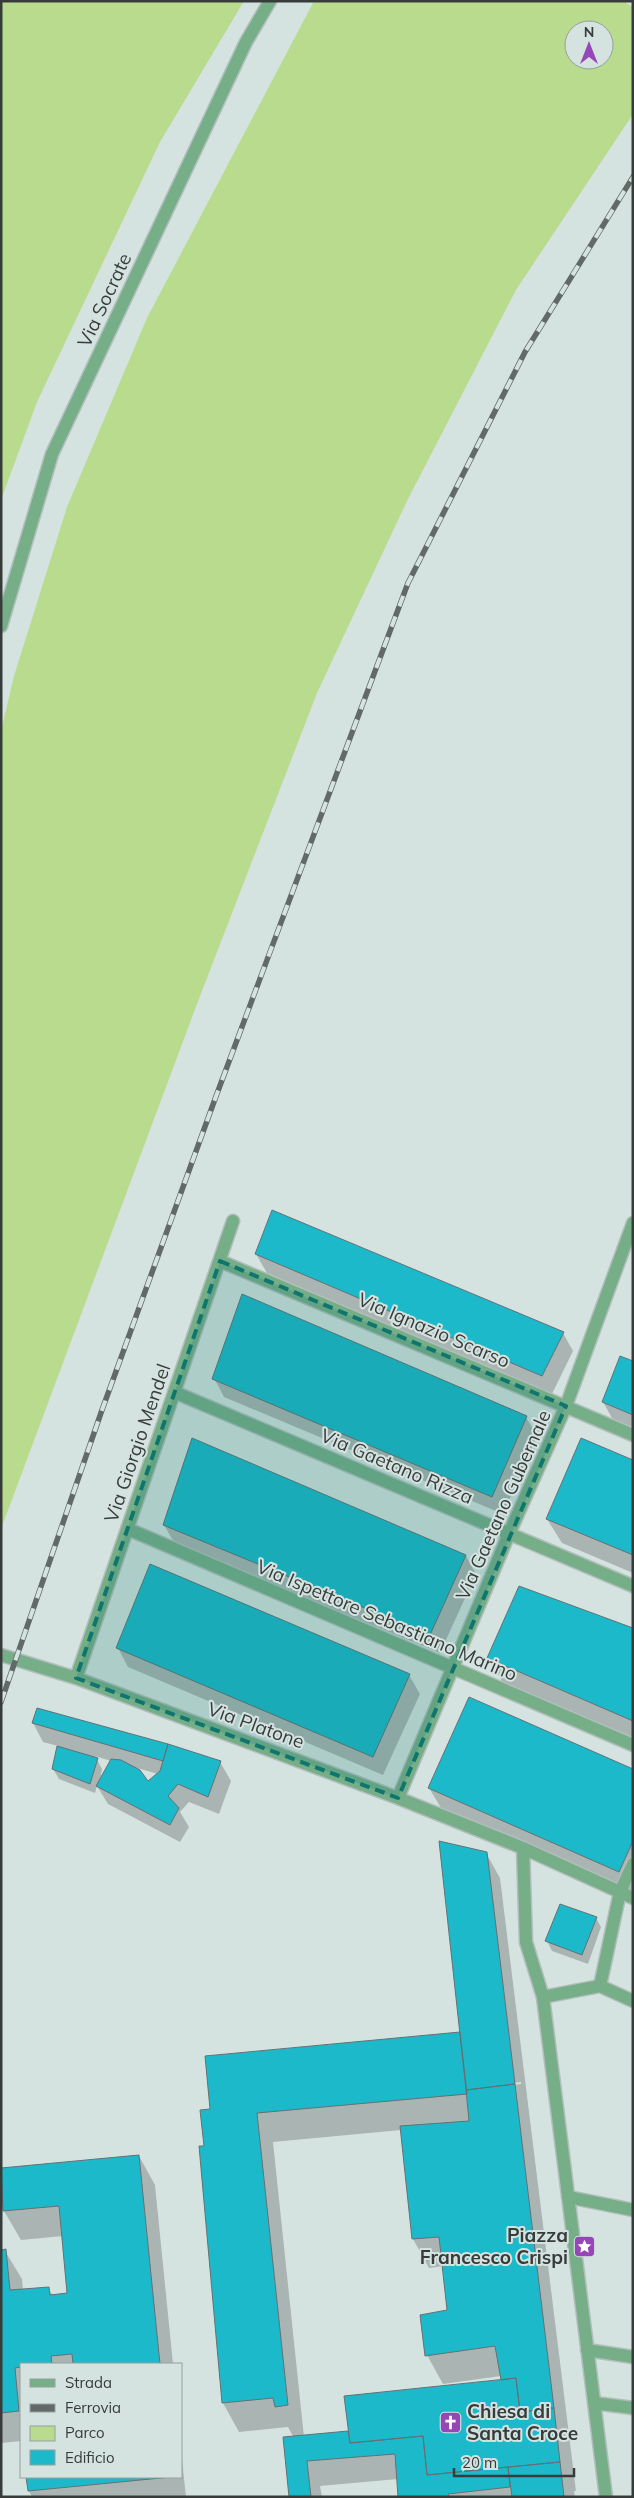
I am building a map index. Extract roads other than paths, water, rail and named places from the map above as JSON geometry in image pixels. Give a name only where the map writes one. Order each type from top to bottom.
[{"type":"street","name":"Via Socrate","points":[[1,626],[52,454],[246,42],[270,1]]},
{"type":"street","name":"Via Giorgio Mendel","points":[[76,1678],[233,1221]]},
{"type":"street","name":"Via Gaetano Gubernale","points":[[398,1798],[509,1534],[566,1406],[633,1223]]},
{"type":"street","name":"Via Ignazio Scarso","points":[[220,1261],[633,1435]]},
{"type":"street","name":"Via Gaetano Rizza","points":[[174,1392],[633,1586]]},
{"type":"street","name":"Via Ispettore Sebastiano Marino","points":[[128,1529],[633,1744]]},
{"type":"street","name":"Via Platone","points":[[1,1655],[76,1678],[398,1798],[522,1848],[633,1898]]},
{"type":"street","points":[[522,1848],[526,1942],[543,1997],[606,2497]]},
{"type":"street","points":[[600,1986],[620,1892],[630,1870]]},
{"type":"street","points":[[543,1997],[600,1986],[633,2001]]},
{"type":"street","points":[[568,2197],[633,2210]]},
{"type":"street","points":[[587,2350],[633,2357]]},
{"type":"street","points":[[594,2403],[633,2408]]},
{"type":"railway","points":[[1,1702],[102,1410],[215,1099],[408,583],[525,352],[633,177]]},
{"type":"place","name":"Piazza Francesco Crispi","points":[[584,2246]]},
{"type":"place","name":"Chiesa di Santa Croce","points":[[451,2422]]}]
